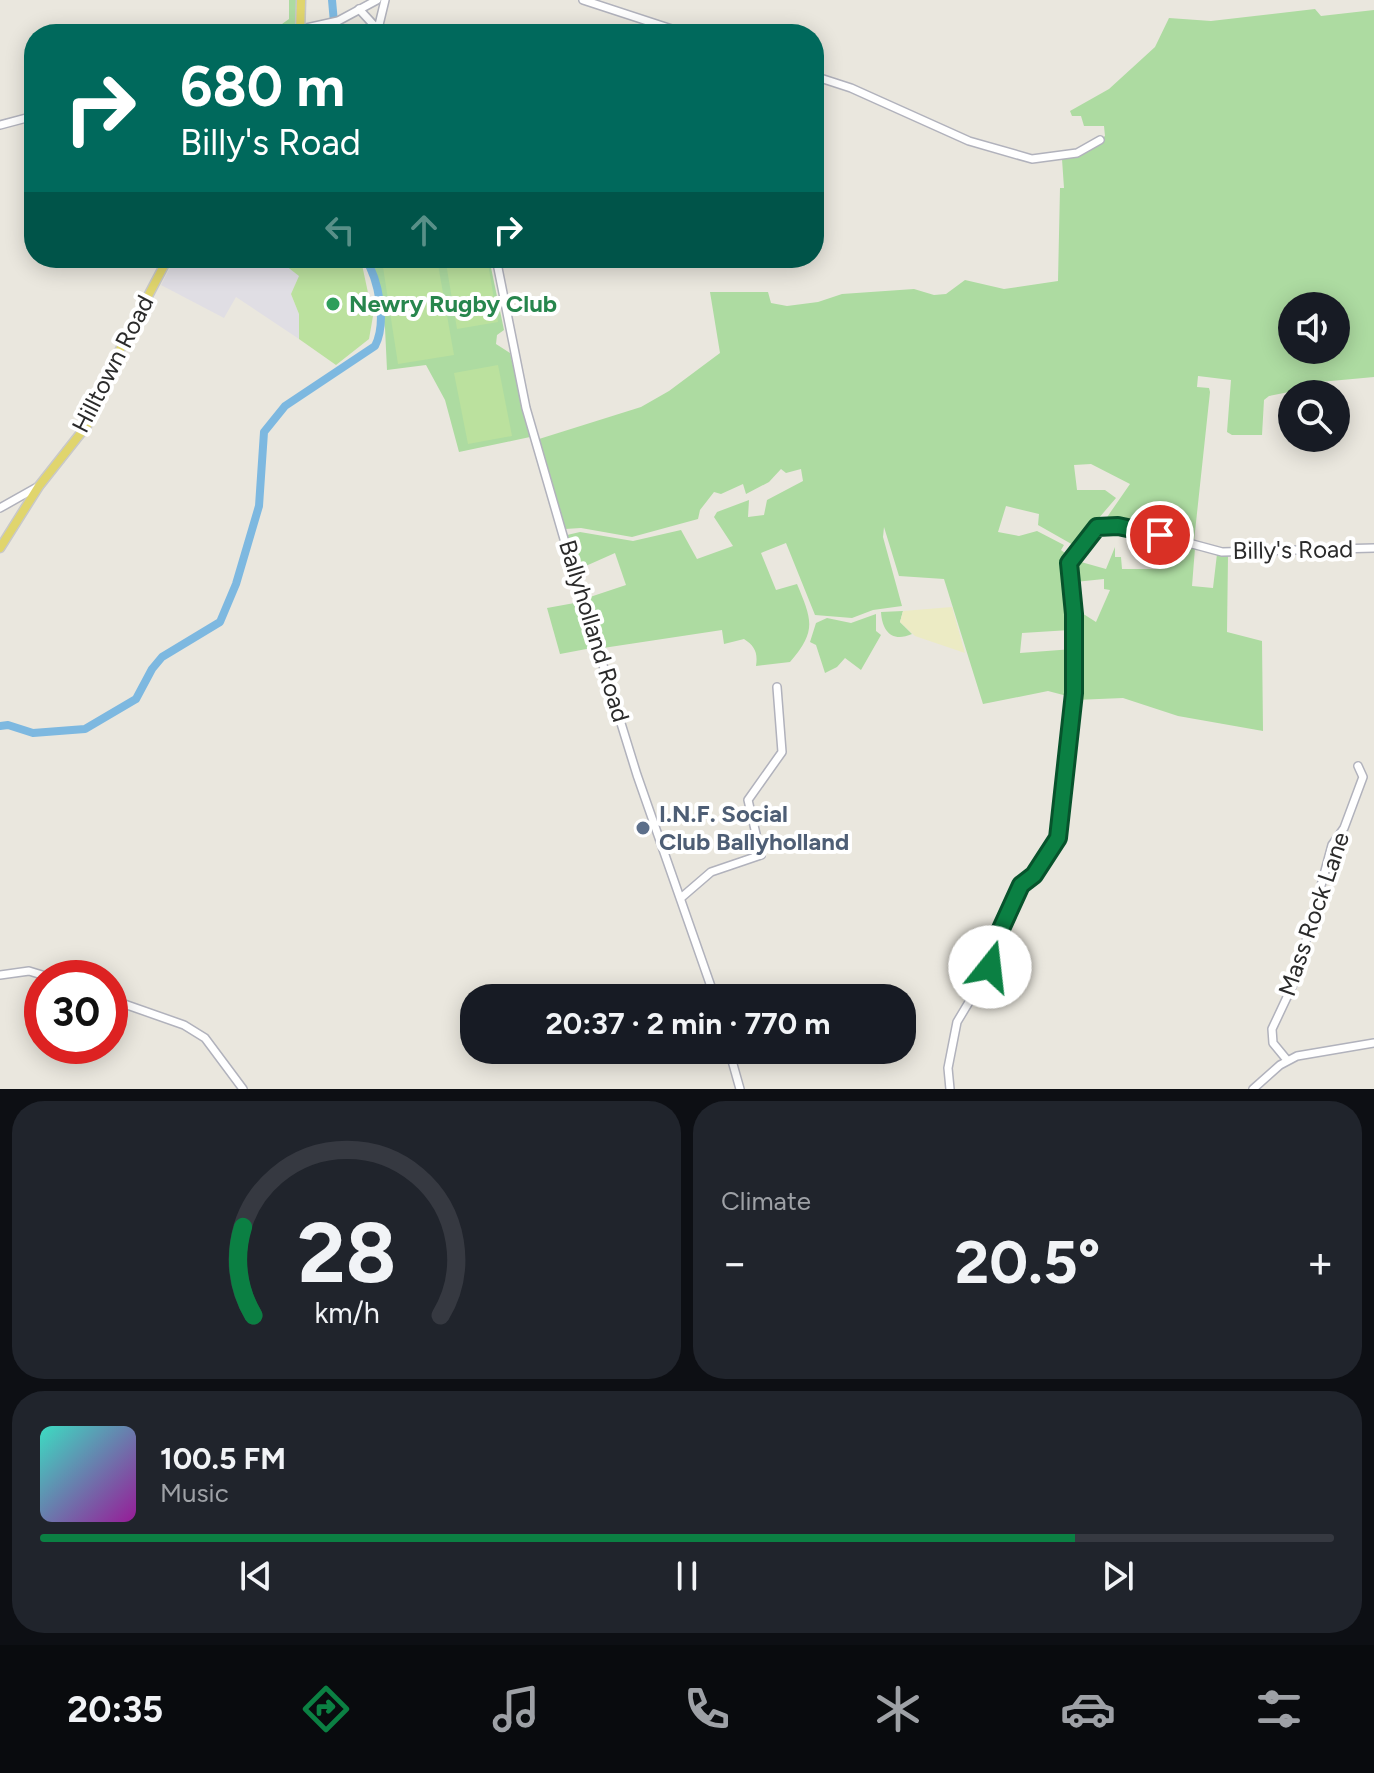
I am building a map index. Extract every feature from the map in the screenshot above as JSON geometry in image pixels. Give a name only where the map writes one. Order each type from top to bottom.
[{"type":"main road","points":[[301,0],[301,24]]},
{"type":"main road","name":"Hilltown Road","points":[[0,548],[39,486],[88,424],[115,359],[163,268]]},
{"type":"street","points":[[329,24],[377,0]]},
{"type":"street","points":[[381,24],[385,0]]},
{"type":"street","points":[[583,0],[656,24]]},
{"type":"street","points":[[359,9],[373,24]]},
{"type":"street","points":[[824,79],[851,88],[969,141],[1032,159],[1077,153],[1100,140]]},
{"type":"street","points":[[0,125],[24,119]]},
{"type":"street","name":"Ballyholland Road","points":[[498,268],[526,408],[564,539],[637,775],[710,984]]},
{"type":"street","points":[[0,508],[39,486]]},
{"type":"street","name":"Billy's Road","points":[[950,1089],[948,1068],[957,1022],[990,967],[1000,931],[1021,885],[1034,875],[1058,838],[1073,708],[1075,633],[1069,572],[1074,554],[1097,527],[1107,525],[1133,528],[1222,552],[1374,548]]},
{"type":"street","points":[[682,897],[711,872],[761,855],[748,800],[782,752],[777,687]]},
{"type":"street","name":"Mass Rock Lane","points":[[1287,1060],[1273,1043],[1274,1022],[1296,978],[1332,845],[1344,828],[1363,777],[1358,766]]},
{"type":"street","points":[[0,975],[24,972]]},
{"type":"street","points":[[128,1005],[184,1025],[205,1038],[243,1089]]},
{"type":"street","points":[[1253,1089],[1287,1060],[1306,1053],[1374,1043]]},
{"type":"street","points":[[733,1064],[740,1089]]},
{"type":"shaded area","points":[[170,268],[290,268],[300,276],[291,294],[299,314],[299,339],[236,297],[224,318],[161,285]]},
{"type":"green space","points":[[289,0],[298,0],[297,24],[282,24],[289,19]]},
{"type":"green space","points":[[1315,9],[1321,16],[1374,10],[1374,377],[1278,380],[1278,394],[1264,400],[1262,435],[1232,435],[1227,432],[1231,380],[1198,376],[1197,387],[1209,388],[1210,392],[1194,541],[1132,525],[1103,523],[1130,484],[1091,464],[1074,465],[1077,490],[1105,490],[1116,498],[1075,546],[1038,525],[1039,514],[1006,506],[998,532],[1019,536],[1037,531],[1064,545],[1061,550],[1069,556],[1066,566],[1073,623],[1070,630],[1022,633],[1020,653],[1073,649],[1071,697],[1048,691],[983,704],[944,579],[899,576],[884,527],[883,537],[902,606],[873,610],[852,618],[815,615],[786,543],[761,553],[776,590],[797,584],[806,607],[808,633],[790,662],[756,666],[756,654],[751,644],[744,639],[724,644],[722,630],[603,648],[587,598],[626,585],[615,553],[579,569],[567,535],[580,532],[633,541],[681,530],[697,559],[733,546],[714,517],[717,512],[749,500],[748,517],[764,515],[767,500],[803,481],[801,469],[786,473],[781,469],[769,482],[746,494],[743,484],[721,494],[714,492],[700,510],[698,519],[632,537],[581,528],[565,529],[539,439],[641,407],[669,391],[720,353],[710,292],[768,292],[771,303],[787,306],[818,302],[842,294],[914,289],[934,295],[946,294],[965,280],[1004,289],[1058,281],[1060,188],[1064,188],[1062,159],[1082,152],[1105,136],[1104,126],[1084,126],[1081,116],[1072,116],[1070,111],[1109,89],[1155,47],[1169,18],[1211,21]]},
{"type":"green space","name":"Newry Rugby Club","points":[[289,268],[363,268],[373,316],[369,339],[336,365],[299,339],[299,314],[291,294],[299,276]]},
{"type":"green space","points":[[374,268],[491,268],[504,330],[497,335],[496,344],[510,353],[530,437],[459,452],[445,400],[426,365],[387,370],[385,328]]},
{"type":"green space","points":[[383,268],[439,268],[454,355],[398,364]]},
{"type":"green space","points":[[447,268],[489,268],[498,322],[457,329]]},
{"type":"green space","points":[[498,365],[512,436],[468,444],[454,373]]},
{"type":"green space","points":[[1163,542],[1195,548],[1192,586],[1213,588],[1217,554],[1228,556],[1227,632],[1262,641],[1263,731],[1178,716],[1123,698],[1075,700],[1074,608],[1096,622],[1110,590],[1104,589],[1104,579],[1075,582],[1072,577],[1074,560],[1106,569],[1115,547],[1115,557],[1121,557],[1122,569],[1165,569]]},
{"type":"green space","points":[[580,602],[584,605],[597,647],[560,654],[547,608]]},
{"type":"green space","points":[[903,611],[900,622],[912,634],[899,637],[889,634],[883,625],[881,612]]},
{"type":"green space","points":[[876,614],[876,631],[881,635],[861,670],[845,658],[825,673],[816,645],[810,642],[816,623],[827,618],[851,623]]},
{"type":"sand","points":[[952,607],[965,653],[915,636],[900,622],[903,611]]},
{"type":"waterway","points":[[332,0],[334,24]]},
{"type":"waterway","points":[[0,726],[8,725],[33,733],[85,729],[136,699],[162,657],[220,622],[236,584],[259,506],[264,432],[285,406],[375,346],[379,337],[380,302],[370,268]]},
{"type":"place","name":"Newry Rugby Club","points":[[333,304]]},
{"type":"place","name":"I.N.F. Social Club Ballyholland","points":[[643,828]]},
{"type":"route","points":[[990,967],[1000,931],[1021,885],[1034,875],[1058,838],[1064,779],[1069,763],[1074,693],[1074,614],[1069,563],[1097,527],[1118,526],[1160,535]]}]
